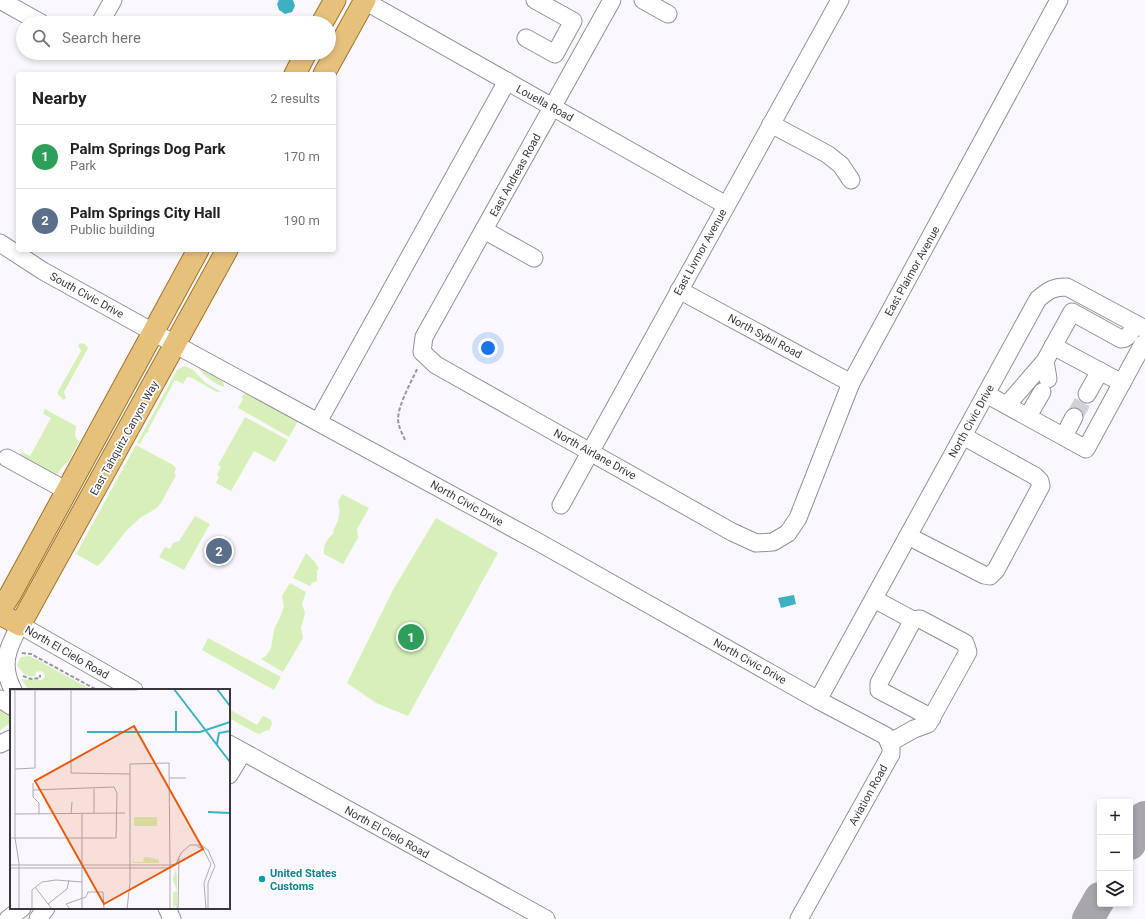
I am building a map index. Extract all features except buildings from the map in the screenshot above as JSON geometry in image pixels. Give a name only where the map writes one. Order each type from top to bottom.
[{"type":"main road","points":[[326,16],[335,0]]},
{"type":"main road","points":[[336,52],[364,0]]},
{"type":"main road","points":[[296,72],[302,60]]},
{"type":"main road","points":[[325,72],[332,60]]},
{"type":"main road","points":[[0,610],[10,595],[197,252]]},
{"type":"main road","name":"East Tahquitz Canyon Way","points":[[20,625],[226,252]]},
{"type":"main road","points":[[0,614],[20,625]]},
{"type":"street","points":[[0,0],[29,16]]},
{"type":"street","points":[[104,16],[113,0]]},
{"type":"street","name":"Louella Road","points":[[364,0],[726,205]]},
{"type":"street","points":[[526,38],[555,54],[573,21],[535,0]]},
{"type":"street","name":"East Andreas Road","points":[[422,352],[424,337],[612,0]]},
{"type":"street","points":[[643,0],[668,14]]},
{"type":"street","name":"East Livmor Avenue","points":[[561,505],[840,0]]},
{"type":"street","name":"East Plaimor Avenue","points":[[773,542],[788,533],[798,518],[851,383],[1059,0]]},
{"type":"street","points":[[565,36],[586,47]]},
{"type":"street","points":[[318,422],[507,81]]},
{"type":"street","points":[[771,124],[827,154],[841,165],[851,180]]},
{"type":"street","points":[[484,230],[534,258]]},
{"type":"street","name":"South Civic Drive","points":[[0,243],[42,271],[175,344]]},
{"type":"street","name":"North Civic Drive","points":[[175,344],[540,542],[818,700],[1038,299],[1050,289],[1056,287],[1067,287],[1141,332]]},
{"type":"street","name":"North Sybil Road","points":[[680,290],[851,383]]},
{"type":"street","points":[[1007,405],[1045,361],[1072,312],[1121,338],[1125,339],[1128,336],[1141,332]]},
{"type":"street","points":[[986,394],[1086,449],[1122,383],[1141,332]]},
{"type":"street","points":[[1053,346],[1122,383]]},
{"type":"street","name":"North Airlane Drive","points":[[422,352],[436,365],[732,532],[756,543],[773,542]]},
{"type":"street","points":[[1028,416],[1045,386],[1045,361]]},
{"type":"street","points":[[1087,394],[1100,371]]},
{"type":"street","points":[[1064,436],[1074,417]]},
{"type":"street","points":[[908,536],[984,575],[990,576],[996,570],[1041,486],[1040,481],[1035,476],[963,436]]},
{"type":"street","points":[[7,458],[66,491]]},
{"type":"street","points":[[818,700],[886,736],[890,743],[914,729],[928,724],[932,718],[968,652],[965,644],[920,619],[913,620],[874,599]]},
{"type":"street","points":[[913,620],[879,683],[879,690],[932,718]]},
{"type":"street","points":[[12,689],[2,670],[2,660],[20,625]]},
{"type":"street","name":"North El Cielo Road","points":[[20,625],[132,689]]},
{"type":"street","points":[[0,699],[10,705]]},
{"type":"street","points":[[0,744],[10,739]]},
{"type":"street","name":"Aviation Road","points":[[799,919],[891,754],[890,743]]},
{"type":"street","points":[[230,771],[236,748]]},
{"type":"street","name":"North El Cielo Road","points":[[236,748],[546,919]]},
{"type":"street","points":[[8,919],[21,909]]},
{"type":"street","points":[[38,919],[45,909]]},
{"type":"street","points":[[167,909],[172,919]]},
{"type":"path","points":[[405,440],[398,425],[398,416],[400,407],[417,369]]},
{"type":"path","points":[[19,656],[22,653],[31,654],[95,689]]},
{"type":"path","points":[[19,673],[22,676],[31,679],[37,677]]},
{"type":"green space","points":[[80,343],[85,344],[88,348],[64,392],[66,398],[63,400],[57,393],[81,351],[78,346]]},
{"type":"green space","points":[[184,366],[192,369],[206,383],[221,392],[217,392],[190,377],[187,377],[183,384],[175,380],[148,430],[149,432],[146,433],[140,444],[137,443],[177,370]]},
{"type":"green space","points":[[199,368],[221,379],[224,387],[210,380]]},
{"type":"green space","points":[[244,394],[247,394],[298,421],[289,437],[238,408],[243,399],[241,397]]},
{"type":"green space","points":[[45,409],[76,426],[75,436],[79,442],[68,462],[62,467],[56,476],[19,456],[22,452],[30,456],[51,418],[43,414]]},
{"type":"green space","points":[[245,417],[288,440],[275,462],[254,451],[231,491],[216,483],[219,477],[217,475],[221,467],[218,465]]},
{"type":"green space","points":[[136,445],[173,465],[176,468],[174,473],[176,475],[157,508],[140,518],[126,531],[102,562],[97,566],[76,554]]},
{"type":"green space","points":[[342,494],[369,508],[357,529],[358,538],[343,564],[324,554],[326,542],[334,533],[333,530],[337,524],[339,516],[338,502]]},
{"type":"green space","points":[[195,516],[210,524],[184,570],[159,557],[165,547],[170,549],[173,543],[179,541]]},
{"type":"green space","points":[[436,518],[498,553],[408,716],[376,703],[347,683],[393,590]]},
{"type":"green space","points":[[306,553],[315,562],[319,569],[317,570],[317,581],[312,583],[310,586],[293,578]]},
{"type":"green space","points":[[290,583],[306,592],[302,604],[305,613],[301,628],[303,638],[283,672],[261,659],[266,656],[271,648],[274,630],[284,607],[282,596]]},
{"type":"green space","points":[[208,638],[281,677],[274,690],[202,650]]},
{"type":"green space","points":[[30,656],[90,689],[28,689],[21,679],[42,680],[45,676],[41,671],[36,672],[35,676],[24,674],[17,665],[21,657]]},
{"type":"green space","points":[[0,704],[10,710],[10,724],[0,730]]},
{"type":"green space","points":[[230,710],[257,725],[264,716],[271,720],[272,724],[269,731],[267,730],[259,734],[230,719]]},
{"type":"water","points":[[279,0],[293,0],[295,6],[292,12],[285,14],[279,10],[277,4]]},
{"type":"water","points":[[794,595],[796,604],[781,608],[778,598]]},
{"type":"taxiway","points":[[1133,839],[1145,817]]},
{"type":"taxiway","points":[[1088,919],[1097,903]]},
{"type":"tunnel","points":[[1074,417],[1087,394]]},
{"type":"place","name":"Palm Springs City Hall","points":[[219,551]]},
{"type":"place","name":"Palm Springs Dog Park","points":[[411,637]]},
{"type":"place","name":"United States Customs","points":[[262,879]]}]
